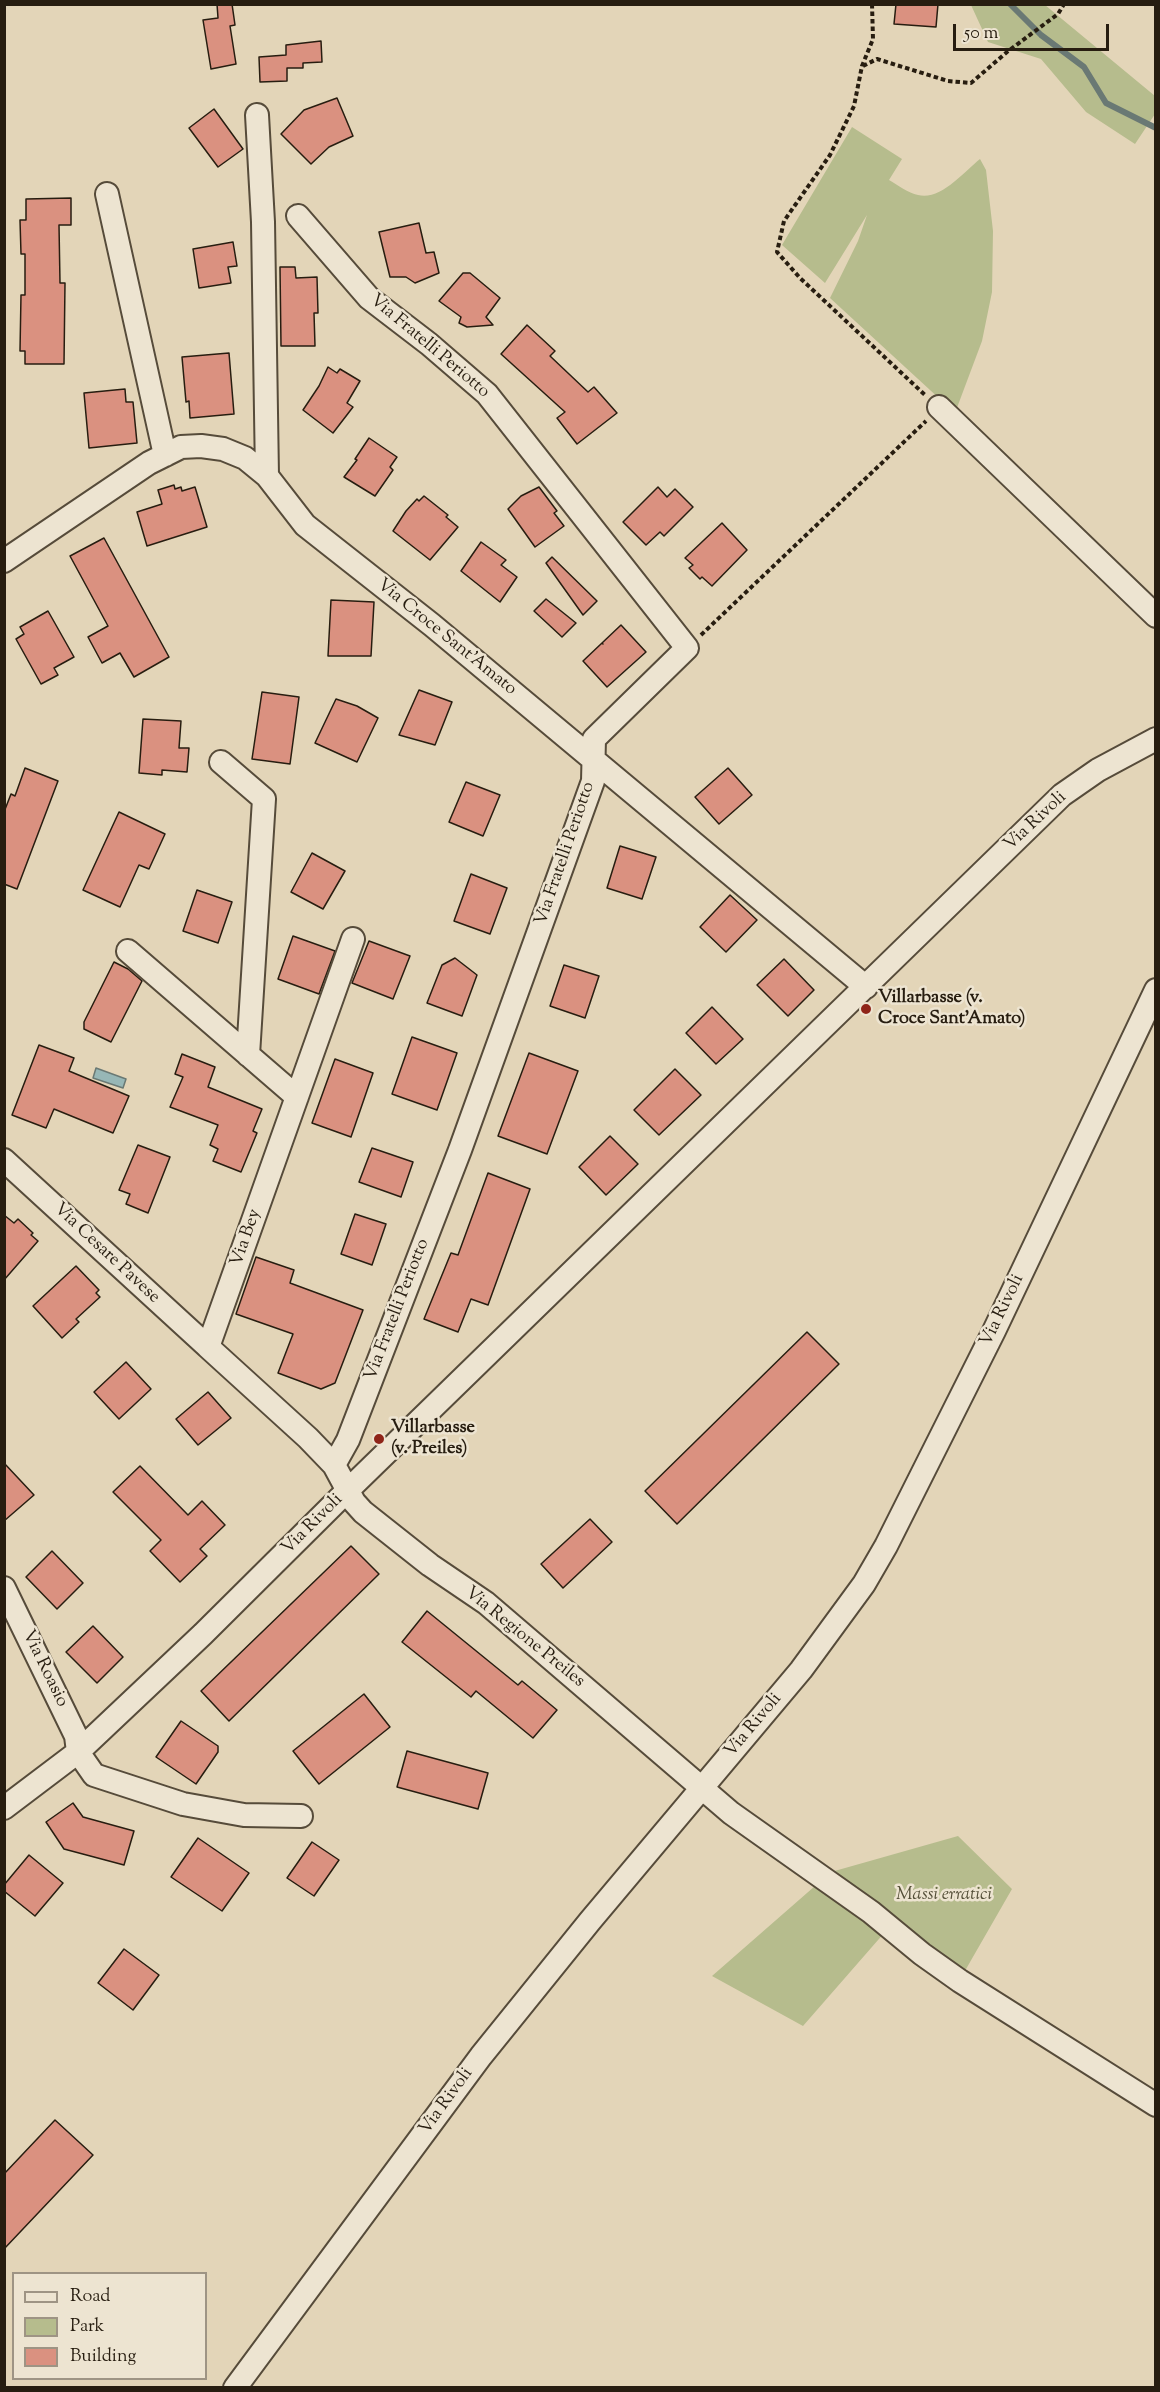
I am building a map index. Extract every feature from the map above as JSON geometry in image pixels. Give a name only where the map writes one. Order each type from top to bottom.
[{"type":"street","points":[[257,115],[263,222],[267,476]]},
{"type":"street","points":[[107,194],[165,455]]},
{"type":"street","name":"Via Fratelli Periotto","points":[[298,216],[369,298],[429,344],[488,394],[687,648],[594,739],[595,760],[592,782],[460,1150],[348,1440],[334,1466]]},
{"type":"street","points":[[939,407],[1155,616]]},
{"type":"street","name":"Via Croce Sant'Amato","points":[[4,561],[149,463],[181,447],[201,446],[223,449],[245,458],[267,476],[305,525],[432,625],[866,987]]},
{"type":"street","name":"Via Rivoli","points":[[4,1808],[78,1752],[203,1634],[1062,795],[1098,770],[1155,739]]},
{"type":"street","points":[[221,762],[264,800],[248,1055]]},
{"type":"street","name":"Via Bey","points":[[208,1347],[352,939]]},
{"type":"street","points":[[128,951],[297,1096]]},
{"type":"street","name":"Via Rivoli","points":[[235,2388],[495,2039],[562,1954],[801,1670],[864,1584],[886,1546],[994,1331],[1155,990]]},
{"type":"street","name":"Via Cesare Pavese","points":[[4,1160],[208,1347]]},
{"type":"street","points":[[208,1347],[308,1438],[334,1466],[348,1490]]},
{"type":"street","name":"Via Regione Preiles","points":[[348,1490],[354,1502],[363,1512],[430,1566],[486,1603],[731,1812],[871,1912],[931,1961],[1155,2105]]},
{"type":"street","name":"Via Roasio","points":[[4,1588],[76,1736],[78,1752]]},
{"type":"street","points":[[78,1752],[94,1775],[183,1804],[244,1815],[301,1816]]},
{"type":"path","points":[[777,252],[784,221],[830,155],[854,106],[862,66],[873,39],[872,4]]},
{"type":"path","points":[[862,66],[877,59],[948,81],[971,83],[1007,52],[1058,14],[1065,4]]},
{"type":"green space","points":[[971,5],[1045,5],[1155,96],[1155,114],[1135,144],[1086,112],[1041,59],[988,42]]},
{"type":"green space","points":[[852,127],[902,159],[889,180],[914,194],[926,196],[943,190],[980,159],[986,170],[993,231],[992,292],[982,341],[955,413],[830,298],[858,241],[867,215],[825,283],[782,245]]},
{"type":"green space","name":"Massi erratici","points":[[958,1836],[1012,1889],[962,1976],[892,1924],[803,2026],[712,1976],[831,1872]]},
{"type":"water","points":[[96,1068],[126,1079],[123,1088],[93,1078]]},
{"type":"building","points":[[217,4],[232,4],[235,25],[230,26],[236,64],[211,69],[203,20],[218,18]]},
{"type":"building","points":[[896,4],[938,4],[936,27],[894,24]]},
{"type":"building","points":[[321,41],[322,62],[303,63],[303,68],[287,68],[287,81],[260,82],[259,57],[286,55],[286,45]]},
{"type":"building","points":[[337,98],[353,136],[329,147],[311,164],[281,134],[304,110]]},
{"type":"building","points":[[214,109],[243,149],[218,167],[189,128]]},
{"type":"building","points":[[71,198],[71,225],[59,225],[60,283],[65,283],[64,364],[25,364],[25,351],[20,351],[21,295],[25,295],[25,254],[21,254],[20,220],[26,220],[26,199]]},
{"type":"building","points":[[419,223],[426,253],[434,252],[439,273],[415,283],[406,277],[390,277],[379,232]]},
{"type":"building","points":[[233,242],[237,266],[228,267],[231,283],[199,288],[193,249]]},
{"type":"building","points":[[280,267],[295,267],[296,278],[317,277],[318,313],[314,313],[315,346],[281,346]]},
{"type":"building","points":[[463,273],[470,273],[500,298],[486,317],[493,325],[467,327],[459,323],[461,317],[439,301]]},
{"type":"building","points":[[527,325],[555,351],[550,356],[588,392],[594,387],[617,413],[577,444],[557,418],[565,412],[501,354]]},
{"type":"building","points":[[229,353],[234,414],[190,418],[189,401],[186,402],[182,357]]},
{"type":"building","points":[[328,367],[337,373],[340,369],[360,381],[347,403],[353,407],[333,433],[303,410]]},
{"type":"building","points":[[125,389],[126,402],[133,402],[137,443],[89,448],[84,393]]},
{"type":"building","points":[[369,438],[397,457],[390,467],[393,470],[375,496],[344,477]]},
{"type":"building","points":[[174,485],[175,489],[181,487],[182,491],[195,487],[207,527],[147,546],[137,512],[162,504],[158,490]]},
{"type":"building","points":[[539,487],[557,511],[554,513],[564,526],[535,547],[508,509],[521,496]]},
{"type":"building","points":[[658,487],[667,497],[675,489],[693,507],[664,536],[660,532],[646,545],[623,522]]},
{"type":"building","points":[[424,496],[448,515],[446,517],[458,527],[430,560],[393,531],[406,511],[417,499],[419,501]]},
{"type":"building","points":[[722,523],[747,550],[712,586],[702,577],[700,579],[689,568],[693,565],[685,558]]},
{"type":"building","points":[[104,538],[169,657],[134,677],[120,653],[102,663],[88,637],[108,626],[70,556]]},
{"type":"building","points":[[481,542],[506,560],[501,565],[517,577],[500,602],[461,571]]},
{"type":"building","points":[[552,557],[597,601],[583,615],[546,563]]},
{"type":"building","points":[[546,599],[576,623],[562,637],[534,611]]},
{"type":"building","points":[[331,600],[374,602],[371,656],[328,656]]},
{"type":"building","points":[[48,611],[74,657],[54,668],[58,675],[41,684],[16,639],[24,634],[20,627]]},
{"type":"building","points":[[621,625],[646,652],[607,687],[583,661]]},
{"type":"building","points":[[419,690],[452,702],[435,745],[399,735]]},
{"type":"building","points":[[262,692],[299,697],[290,764],[252,759]]},
{"type":"building","points":[[336,699],[357,706],[378,718],[357,762],[315,743]]},
{"type":"building","points":[[143,719],[181,721],[179,748],[189,748],[187,772],[162,770],[162,775],[139,773]]},
{"type":"building","points":[[25,768],[58,781],[17,889],[4,884],[4,812],[11,794],[15,796]]},
{"type":"building","points":[[728,768],[752,795],[719,824],[695,797]]},
{"type":"building","points":[[466,782],[500,795],[483,836],[449,822]]},
{"type":"building","points":[[119,812],[165,834],[149,869],[139,865],[120,907],[83,890]]},
{"type":"building","points":[[620,846],[656,857],[642,899],[607,888]]},
{"type":"building","points":[[312,853],[345,871],[323,909],[291,892]]},
{"type":"building","points":[[471,874],[507,888],[490,934],[454,921]]},
{"type":"building","points":[[197,890],[232,902],[218,943],[183,931]]},
{"type":"building","points":[[730,895],[757,920],[726,952],[700,927]]},
{"type":"building","points":[[293,936],[335,951],[319,994],[278,979]]},
{"type":"building","points":[[369,941],[410,956],[393,999],[352,983]]},
{"type":"building","points":[[455,958],[477,975],[462,1016],[427,1003],[442,965]]},
{"type":"building","points":[[784,959],[814,990],[788,1016],[757,985]]},
{"type":"building","points":[[114,962],[128,969],[142,981],[111,1042],[84,1029],[84,1022]]},
{"type":"building","points":[[564,965],[599,976],[585,1018],[550,1006]]},
{"type":"building","points":[[712,1007],[743,1039],[716,1064],[686,1033]]},
{"type":"building","points":[[412,1037],[457,1053],[437,1110],[392,1094]]},
{"type":"building","points":[[39,1045],[74,1058],[69,1071],[129,1096],[113,1133],[54,1109],[46,1128],[12,1115]]},
{"type":"building","points":[[529,1053],[578,1071],[547,1154],[498,1136]]},
{"type":"building","points":[[182,1054],[215,1067],[208,1087],[262,1109],[253,1131],[257,1133],[241,1172],[213,1161],[218,1149],[210,1145],[218,1125],[170,1107],[183,1077],[175,1074]]},
{"type":"building","points":[[335,1059],[373,1073],[351,1137],[312,1123]]},
{"type":"building","points":[[675,1069],[701,1095],[659,1135],[634,1110]]},
{"type":"building","points":[[610,1136],[638,1164],[606,1195],[579,1167]]},
{"type":"building","points":[[138,1145],[170,1157],[148,1213],[126,1204],[130,1194],[119,1190]]},
{"type":"building","points":[[372,1148],[413,1162],[401,1197],[359,1182]]},
{"type":"building","points":[[488,1173],[530,1189],[488,1305],[471,1299],[458,1332],[424,1319],[451,1253],[458,1255]]},
{"type":"building","points":[[355,1214],[386,1224],[372,1265],[341,1254]]},
{"type":"building","points":[[4,1215],[14,1223],[18,1219],[38,1241],[4,1280]]},
{"type":"building","points":[[256,1257],[294,1270],[290,1283],[363,1310],[335,1383],[321,1389],[278,1373],[293,1334],[236,1314]]},
{"type":"building","points":[[76,1266],[99,1290],[96,1293],[100,1297],[76,1319],[79,1322],[62,1338],[33,1306]]},
{"type":"building","points":[[807,1332],[839,1364],[677,1524],[645,1491]]},
{"type":"building","points":[[126,1362],[151,1389],[119,1419],[94,1392]]},
{"type":"building","points":[[208,1392],[231,1418],[198,1445],[176,1419]]},
{"type":"building","points":[[4,1463],[34,1495],[4,1521]]},
{"type":"building","points":[[140,1466],[188,1515],[202,1501],[225,1525],[200,1549],[207,1556],[180,1582],[150,1551],[161,1540],[113,1492]]},
{"type":"building","points":[[590,1519],[612,1542],[563,1588],[541,1564]]},
{"type":"building","points":[[351,1546],[379,1574],[229,1721],[201,1691]]},
{"type":"building","points":[[52,1551],[83,1583],[57,1609],[26,1577]]},
{"type":"building","points":[[427,1611],[518,1685],[522,1681],[557,1710],[533,1738],[476,1691],[471,1697],[402,1642]]},
{"type":"building","points":[[93,1626],[123,1657],[97,1683],[66,1652]]},
{"type":"building","points":[[364,1694],[390,1727],[319,1784],[293,1751]]},
{"type":"building","points":[[181,1721],[218,1746],[218,1752],[196,1784],[156,1757]]},
{"type":"building","points":[[407,1751],[488,1773],[478,1809],[397,1787]]},
{"type":"building","points":[[73,1803],[83,1817],[134,1831],[124,1865],[64,1849],[46,1822]]},
{"type":"building","points":[[198,1838],[249,1873],[222,1911],[171,1877]]},
{"type":"building","points":[[312,1842],[339,1860],[314,1896],[287,1878]]},
{"type":"building","points":[[29,1855],[63,1883],[35,1916],[4,1891],[4,1885]]},
{"type":"building","points":[[124,1949],[159,1975],[133,2010],[98,1983]]},
{"type":"building","points":[[55,2120],[93,2155],[4,2249],[4,2174]]},
{"type":"waterway","points":[[1010,4],[1041,35],[1084,67],[1106,103],[1156,128]]},
{"type":"place","name":"Villarbasse (v. Croce Sant'Amato)","points":[[866,1009]]},
{"type":"place","name":"Villarbasse (v. Preiles)","points":[[379,1439]]}]
